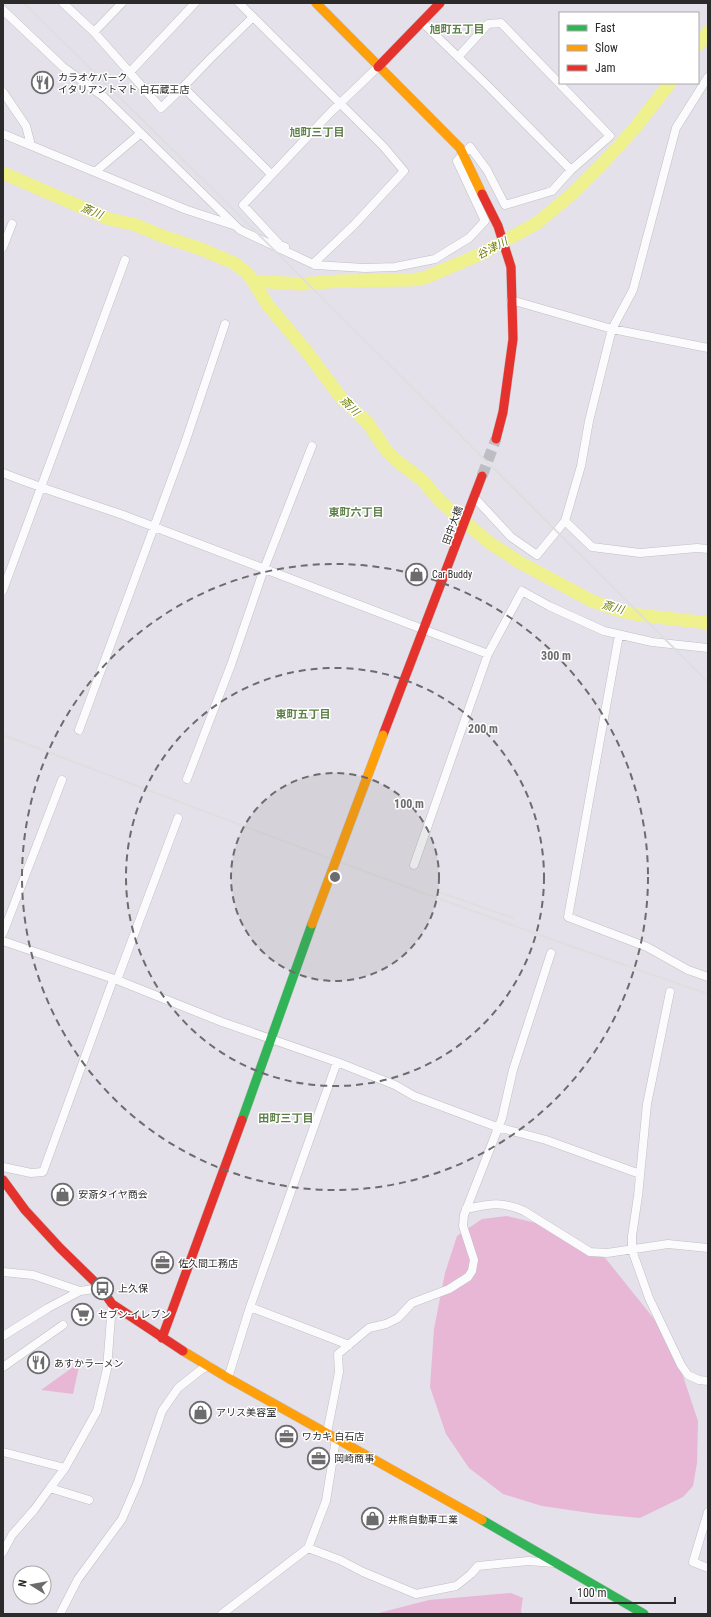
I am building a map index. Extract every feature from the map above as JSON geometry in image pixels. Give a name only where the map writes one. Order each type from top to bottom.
[{"type":"street","points":[[63,3],[94,32],[161,108],[254,17]]},
{"type":"street","points":[[94,32],[122,3]]},
{"type":"street","points":[[130,72],[196,3]]},
{"type":"street","points":[[239,3],[383,146],[404,171],[354,225],[315,263]]},
{"type":"street","points":[[316,3],[460,148],[498,226],[510,267],[513,339],[503,412],[496,439]]},
{"type":"street","points":[[315,263],[280,245],[243,205],[271,174],[440,3]]},
{"type":"street","points":[[3,10],[63,67],[104,97],[235,226],[240,230],[315,263],[365,268],[395,267],[415,264],[435,259],[469,238],[485,221],[457,161],[470,147],[487,170],[504,205],[552,192],[571,170],[610,136],[560,84]]},
{"type":"street","points":[[422,22],[571,170]]},
{"type":"street","points":[[458,57],[488,24],[501,23],[559,83]]},
{"type":"street","points":[[473,499],[511,537],[538,555],[565,521],[581,466],[589,421],[612,329],[633,290],[676,128],[708,78]]},
{"type":"street","points":[[183,88],[271,174]]},
{"type":"street","points":[[3,92],[26,126],[31,145]]},
{"type":"street","points":[[95,172],[141,133]]},
{"type":"street","points":[[3,134],[187,210],[235,226]]},
{"type":"street","points":[[3,247],[12,224]]},
{"type":"street","points":[[3,590],[124,260]]},
{"type":"street","points":[[512,300],[612,329],[708,348]]},
{"type":"street","points":[[79,730],[153,528],[186,443],[225,324]]},
{"type":"street","points":[[187,779],[231,665],[264,569],[312,446]]},
{"type":"street","points":[[3,473],[41,488],[80,500],[488,654]]},
{"type":"street","name":"田中大橋","points":[[162,1338],[272,1039],[312,924],[422,629],[452,556],[482,476]]},
{"type":"street","points":[[565,521],[592,548],[640,553],[696,548],[708,549]]},
{"type":"street","points":[[414,865],[488,654],[522,592],[604,631],[652,642],[708,648]]},
{"type":"street","points":[[619,635],[568,917],[647,947],[688,970],[708,978]]},
{"type":"street","points":[[3,933],[62,780]]},
{"type":"street","points":[[3,1167],[31,1173],[42,1172],[178,818]]},
{"type":"street","points":[[3,942],[115,980],[222,1022],[337,1062],[395,1085],[414,1096],[497,1127],[546,1140],[640,1174]]},
{"type":"street","points":[[327,1433],[339,1372],[338,1354],[370,1328],[386,1324],[398,1318],[412,1303],[449,1289],[468,1276],[472,1271],[474,1260],[463,1226],[464,1215],[497,1127],[502,1118],[513,1070],[551,953]]},
{"type":"street","points":[[670,992],[647,1104],[632,1236],[632,1250],[650,1298],[681,1365],[688,1375],[699,1380],[708,1381]]},
{"type":"street","points":[[228,1378],[250,1307],[337,1062]]},
{"type":"street","points":[[3,1180],[30,1216],[101,1288],[112,1304],[162,1338],[228,1378],[644,1614]]},
{"type":"street","points":[[466,1209],[498,1203],[513,1206],[529,1214],[590,1252],[607,1253],[668,1244],[708,1248]]},
{"type":"street","points":[[3,1272],[33,1275],[80,1291]]},
{"type":"street","points":[[3,1336],[48,1308],[80,1291],[101,1288]]},
{"type":"street","points":[[3,1552],[12,1535],[34,1510],[65,1468],[98,1411],[107,1368],[112,1304]]},
{"type":"street","points":[[250,1307],[349,1345]]},
{"type":"street","points":[[3,1368],[63,1325]]},
{"type":"street","points":[[60,1614],[78,1579],[122,1519],[138,1482],[162,1410],[178,1388],[202,1369],[209,1366]]},
{"type":"street","points":[[222,1614],[308,1548],[326,1502],[336,1439]]},
{"type":"street","points":[[3,1452],[65,1468]]},
{"type":"street","points":[[50,1488],[89,1500]]},
{"type":"street","points":[[708,1512],[693,1562],[708,1568]]},
{"type":"street","points":[[308,1548],[340,1560],[363,1572],[416,1594],[456,1586],[471,1574],[478,1566],[528,1561],[555,1563]]},
{"type":"shaded area","points":[[507,1216],[561,1229],[606,1259],[671,1340],[698,1421],[697,1463],[693,1486],[683,1497],[640,1518],[597,1514],[542,1506],[503,1494],[469,1468],[446,1434],[430,1387],[434,1329],[445,1273],[457,1236],[482,1219]]},
{"type":"shaded area","points":[[80,1362],[73,1394],[41,1390]]},
{"type":"shaded area","points":[[511,1593],[523,1598],[521,1610],[522,1614],[375,1614],[429,1600]]},
{"type":"waterway","name":"谷津川","points":[[699,44],[708,32]]},
{"type":"waterway","name":"谷津川","points":[[253,281],[300,284],[341,281],[411,280],[424,278],[481,254],[537,223],[572,194],[635,128],[669,84]]},
{"type":"waterway","name":"斎川","points":[[3,173],[109,219],[136,225],[162,236],[201,249],[234,263],[246,272],[267,304],[307,352],[342,399],[367,422],[386,450],[397,461],[422,480],[441,502],[490,543],[519,562],[592,601],[620,611],[639,615],[708,623]]},
{"type":"tunnel","points":[[482,476],[496,439]]},
{"type":"railway","points":[[24,3],[708,682]]},
{"type":"railway","points":[[3,735],[442,900],[708,994]]},
{"type":"railway","points":[[436,891],[513,918]]},
{"type":"traffic: fast","points":[[242,1120],[312,924]]},
{"type":"traffic: fast","points":[[482,1520],[644,1614]]},
{"type":"traffic: slow","points":[[316,3],[460,148],[482,194]]},
{"type":"traffic: slow","points":[[312,924],[383,735]]},
{"type":"traffic: slow","points":[[183,1351],[228,1378],[482,1520]]},
{"type":"traffic: jam","points":[[378,67],[440,3]]},
{"type":"traffic: jam","points":[[482,194],[498,226],[511,267],[513,339],[503,412],[496,439]]},
{"type":"traffic: jam","points":[[383,735],[482,476]]},
{"type":"traffic: jam","points":[[162,1338],[242,1120]]},
{"type":"traffic: jam","points":[[3,1180],[25,1210],[60,1248],[101,1288],[112,1304],[183,1351]]},
{"type":"place","name":"カラオケパーク イタリアントマト 白石蔵王店","points":[[42,83]]},
{"type":"place","name":"Car Buddy","points":[[417,574]]},
{"type":"place","name":"安斎タイヤ商会","points":[[62,1194]]},
{"type":"place","name":"佐久間工務店","points":[[163,1263]]},
{"type":"place","name":"上久保","points":[[102,1288]]},
{"type":"place","name":"セブン-イレブン","points":[[82,1314]]},
{"type":"place","name":"あすかラーメン","points":[[38,1363]]},
{"type":"place","name":"アリス美容室","points":[[200,1412]]},
{"type":"place","name":"ワカキ 白石店","points":[[286,1436]]},
{"type":"place","name":"岡崎商事","points":[[319,1458]]},
{"type":"place","name":"井熊自動車工業","points":[[373,1519]]},
{"type":"district","name":"旭町五丁目","points":[[457,29]]},
{"type":"district","name":"旭町三丁目","points":[[317,132]]},
{"type":"district","name":"東町六丁目","points":[[356,512]]},
{"type":"district","name":"東町五丁目","points":[[303,714]]},
{"type":"district","name":"田町三丁目","points":[[286,1118]]}]
